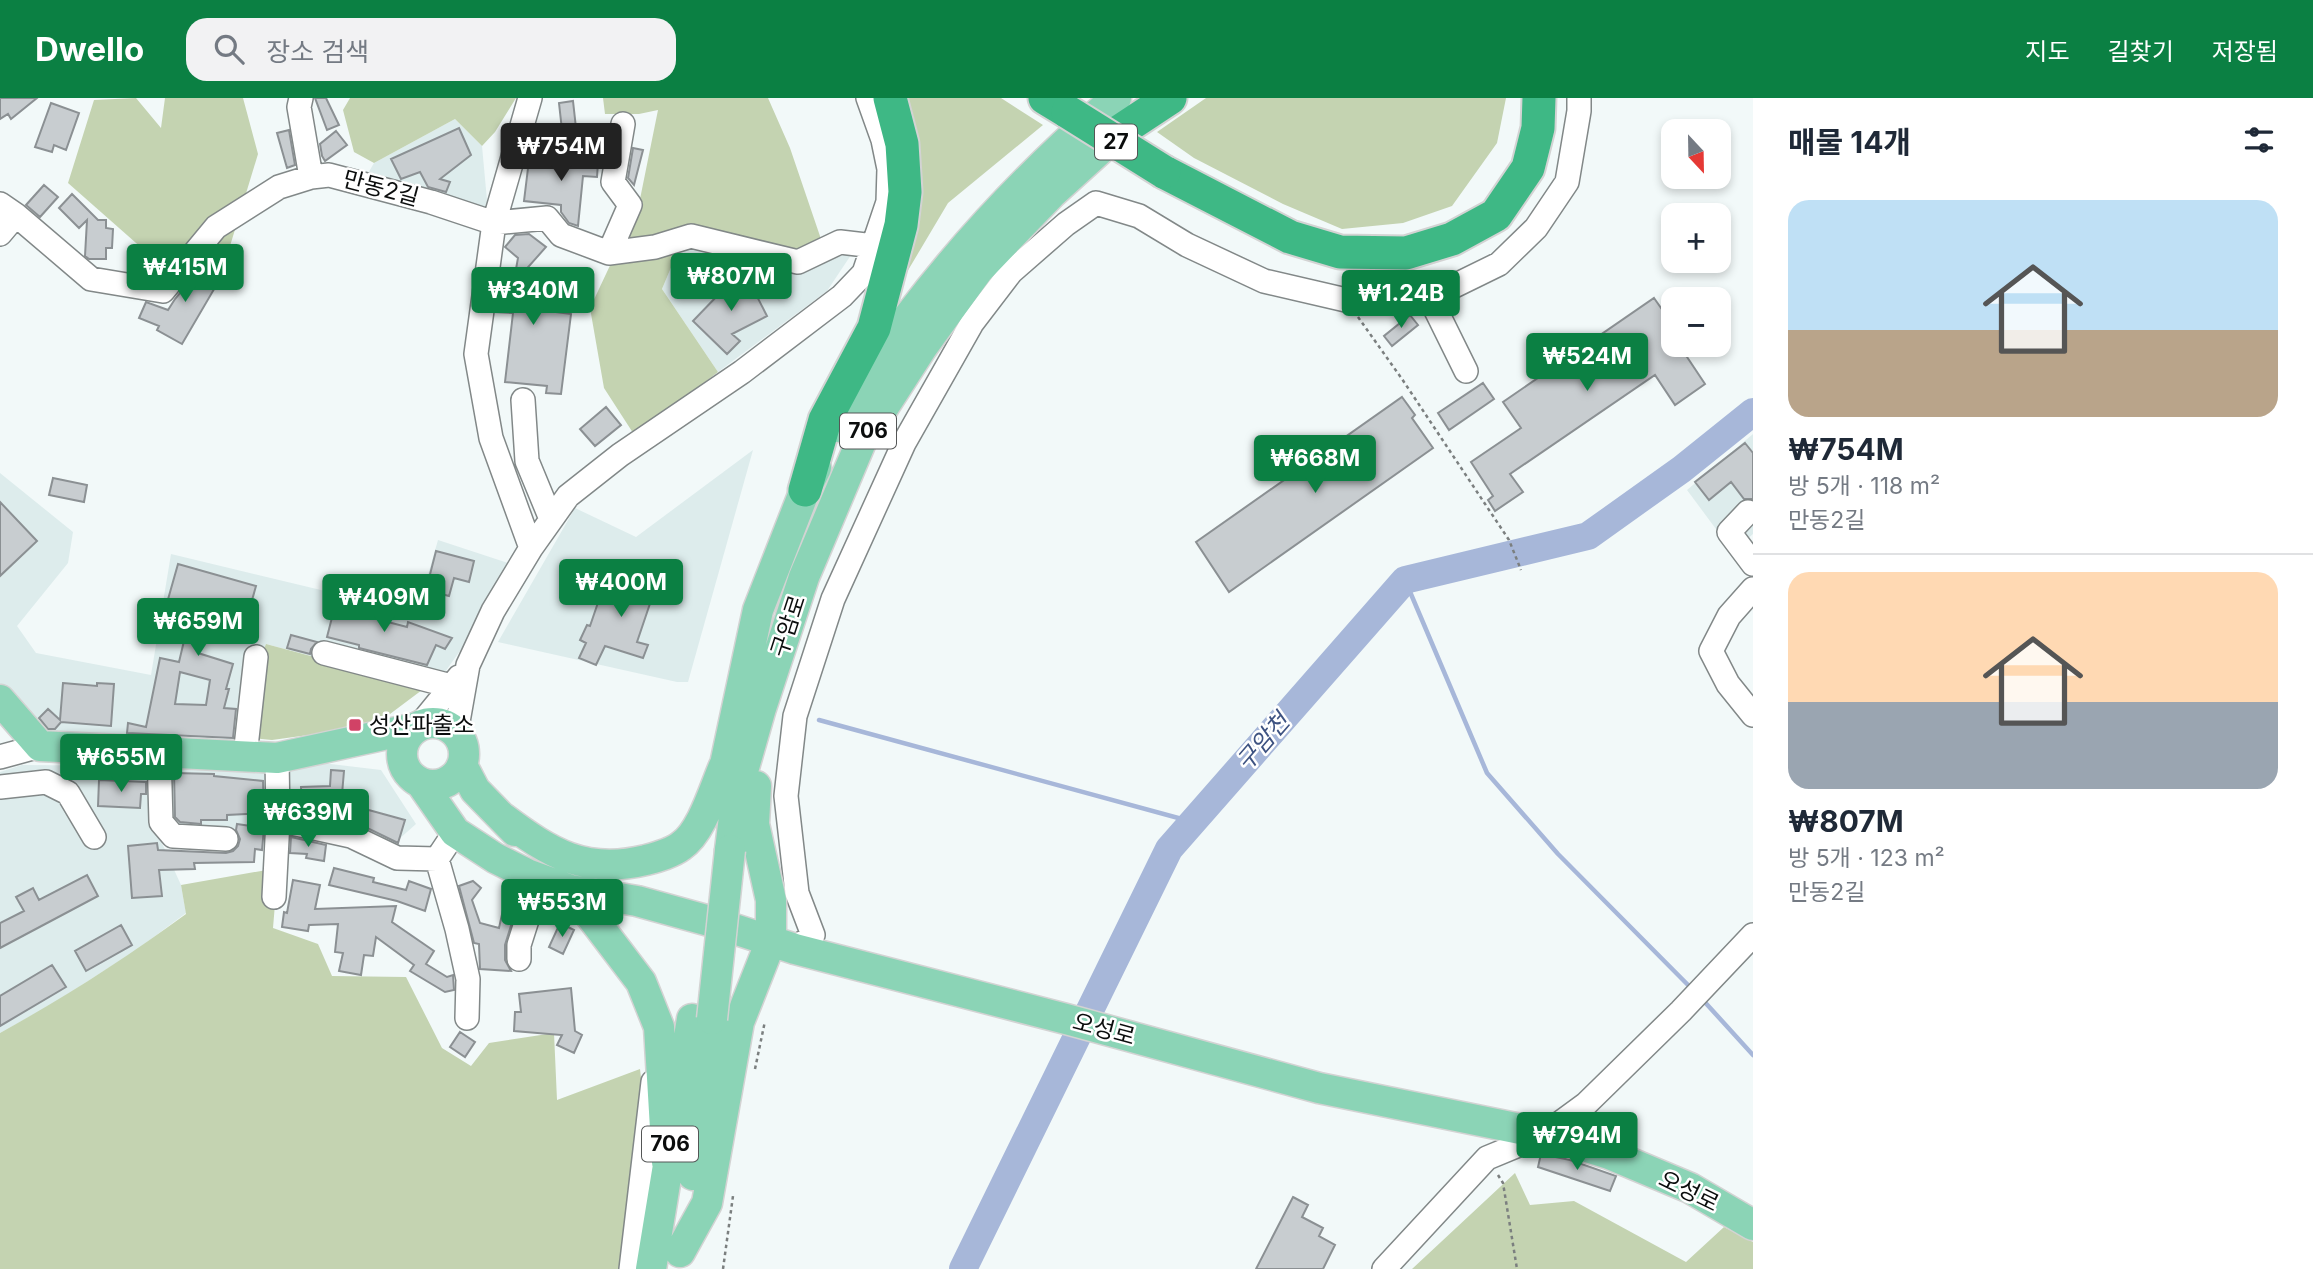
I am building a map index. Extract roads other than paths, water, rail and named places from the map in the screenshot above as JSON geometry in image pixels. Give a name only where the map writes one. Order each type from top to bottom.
[{"type":"highway","points":[[805,490],[825,420],[874,328],[901,225],[905,192],[902,144],[890,98]]},
{"type":"highway","points":[[1117,133],[1170,98]]},
{"type":"highway","points":[[1066,102],[1169,166],[1281,218],[1332,235],[1385,239],[1431,229],[1467,213],[1496,191],[1517,153],[1524,117],[1521,98]]},
{"type":"highway","name":"27","points":[[1169,166],[1290,237],[1339,252],[1406,253],[1452,239],[1496,215],[1528,168],[1538,128],[1539,98]]},
{"type":"main road","name":"구암로","points":[[679,1261],[692,1182],[702,1019],[721,850],[724,766],[758,610],[805,490],[836,426],[909,316],[986,223],[1088,122],[1116,98]]},
{"type":"main road","name":"구암로","points":[[721,850],[761,708],[804,577],[861,442],[921,349],[979,269],[1051,194],[1157,98]]},
{"type":"main road","points":[[0,700],[40,746],[277,758],[432,723],[445,725],[456,733],[462,742],[469,777],[470,805],[455,832],[412,773],[403,744],[417,727]]},
{"type":"main road","points":[[679,1261],[707,1203],[739,1022],[783,945],[754,824],[761,708]]},
{"type":"main road","points":[[351,742],[389,755],[431,785],[441,784],[457,773],[469,777],[503,818],[541,857],[564,874],[637,901]]},
{"type":"main road","points":[[503,818],[539,846],[574,860],[613,865],[640,861],[681,846],[696,829],[724,766]]},
{"type":"main road","name":"오성로","points":[[455,832],[495,858],[571,890],[637,901],[783,945],[1320,1088],[1545,1134],[1609,1154],[1690,1188],[1753,1224]]},
{"type":"main road","points":[[571,890],[641,982],[659,1027],[667,1162]]},
{"type":"main road","name":"구암로","points":[[652,1269],[667,1162],[702,1019]]},
{"type":"street","points":[[301,98],[299,107],[311,177]]},
{"type":"street","points":[[530,98],[494,223],[476,354],[491,438],[531,548]]},
{"type":"street","points":[[417,727],[468,665],[493,611],[531,548],[568,496],[620,456],[742,372],[842,296],[864,273],[888,202],[888,169],[883,140],[868,98]]},
{"type":"street","points":[[783,945],[813,935],[797,893],[786,796],[795,716],[833,599],[904,443],[972,323],[1011,271],[1066,224],[1096,203],[1139,216],[1187,245],[1264,281],[1346,300],[1450,288],[1499,264],[1536,228],[1567,182],[1579,98]]},
{"type":"street","points":[[609,253],[630,205],[613,182],[623,124]]},
{"type":"street","name":"만동2길","points":[[8,210],[91,279],[163,290],[216,227],[279,187],[329,174],[431,202],[494,223],[547,218],[561,235],[609,253],[655,247],[691,236],[798,262],[840,242],[874,246]]},
{"type":"street","points":[[0,234],[8,210]]},
{"type":"street","points":[[1427,292],[1466,371]]},
{"type":"street","points":[[523,400],[527,461],[551,519]]},
{"type":"street","points":[[1748,512],[1729,532],[1753,564]]},
{"type":"street","points":[[1753,589],[1730,616],[1711,651],[1728,684],[1753,715]]},
{"type":"street","points":[[324,653],[451,686]]},
{"type":"street","points":[[245,756],[256,656]]},
{"type":"street","points":[[456,733],[468,665]]},
{"type":"street","points":[[0,757],[40,746]]},
{"type":"street","points":[[159,752],[161,822],[173,836],[226,839]]},
{"type":"street","points":[[274,897],[278,820],[277,758]]},
{"type":"street","points":[[0,787],[46,782],[68,793],[94,837]]},
{"type":"street","points":[[278,820],[351,836],[397,858],[437,859]]},
{"type":"street","points":[[455,832],[437,859],[468,979],[467,1018]]},
{"type":"street","points":[[519,959],[519,945],[540,878]]},
{"type":"street","points":[[1384,1269],[1487,1158],[1545,1134],[1586,1104],[1753,936]]},
{"type":"street","points":[[631,1269],[659,1027]]},
{"type":"waterway","name":"구암천","points":[[963,1269],[1169,849],[1405,580],[1588,536],[1682,469],[1753,412]]},
{"type":"waterway","points":[[1405,580],[1487,773],[1558,854],[1693,990]]},
{"type":"waterway","points":[[819,720],[1193,822]]},
{"type":"waterway","points":[[1702,999],[1753,1055]]},
{"type":"place","name":"성산파출소","points":[[355,725]]}]
